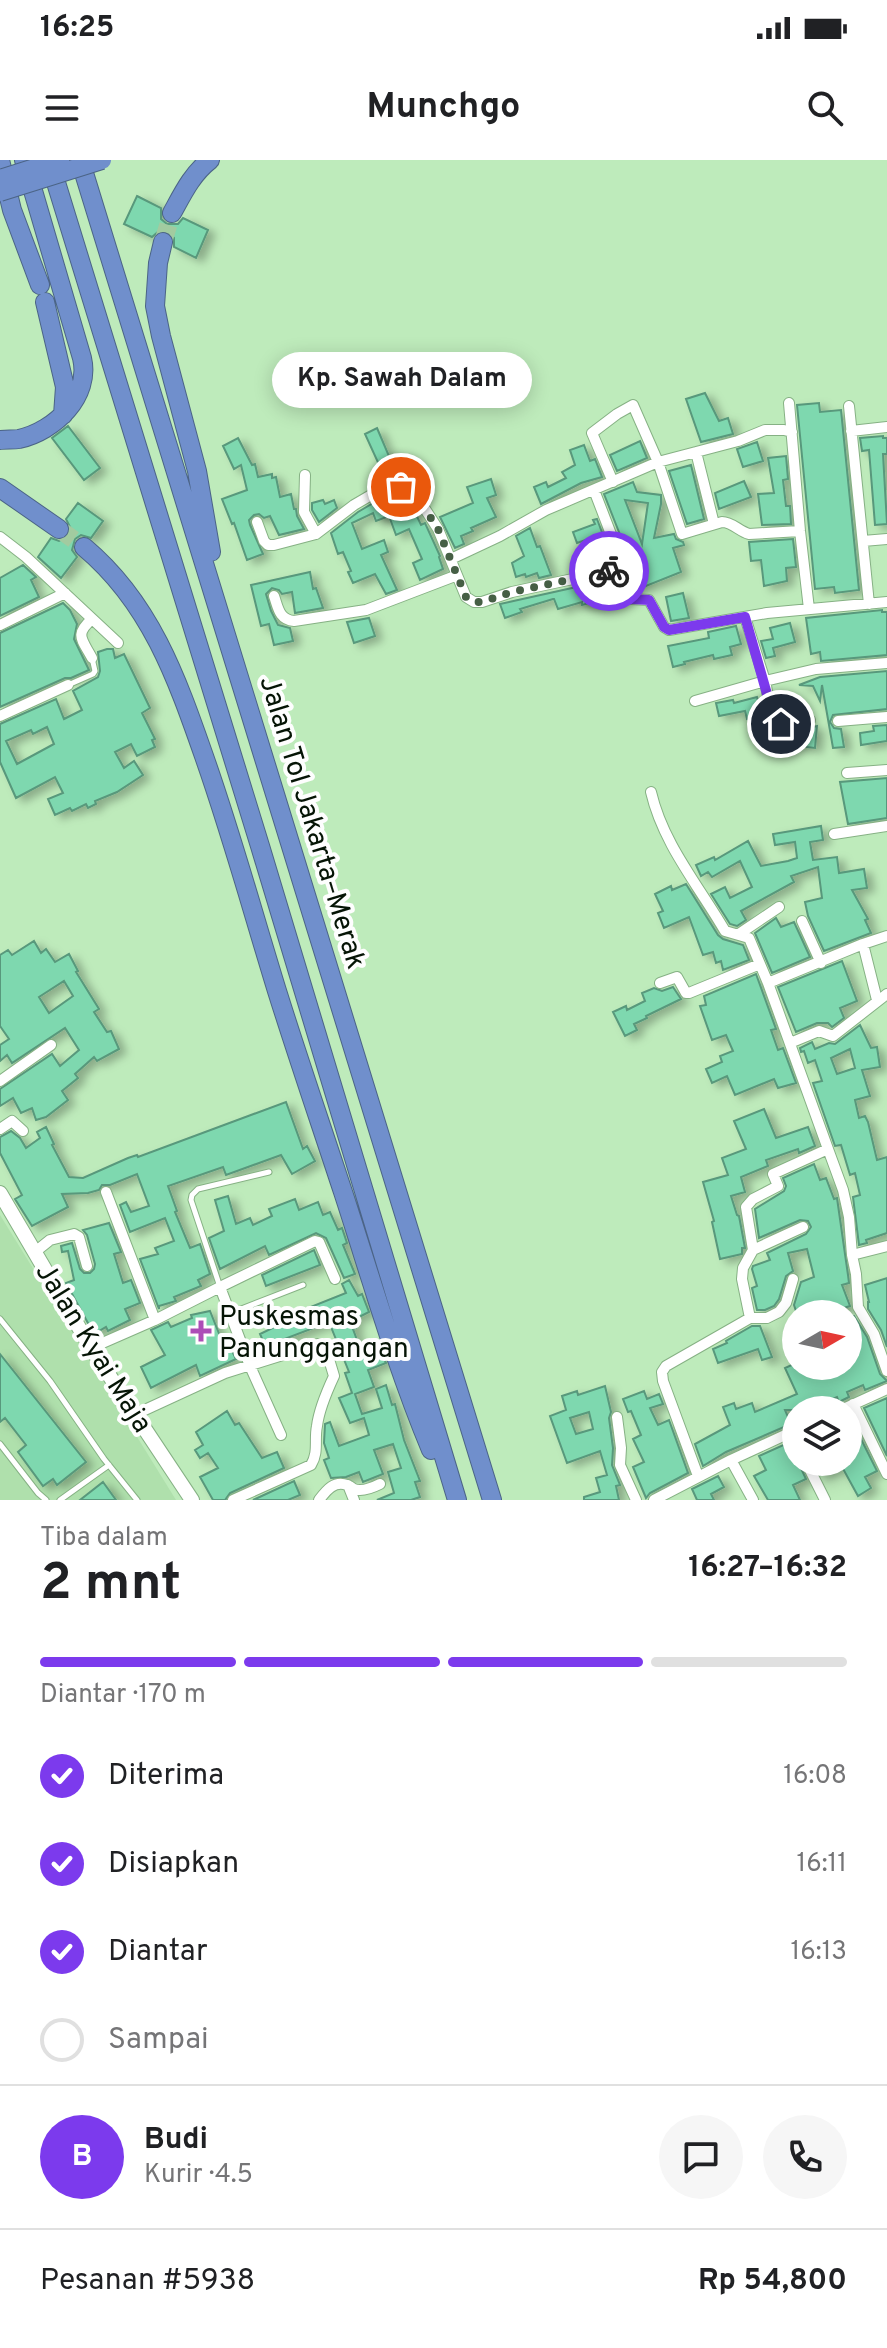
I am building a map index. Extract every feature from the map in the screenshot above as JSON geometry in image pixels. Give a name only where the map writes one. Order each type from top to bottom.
[{"type":"highway","points":[[0,160],[12,210],[42,294],[65,387],[63,415]]},
{"type":"highway","points":[[0,440],[19,439],[47,427],[63,415],[81,388],[84,367],[24,160]]},
{"type":"highway","name":"Jalan Tol Jakarta–Merak","points":[[49,160],[260,846],[455,1500]]},
{"type":"highway","points":[[0,179],[60,160]]},
{"type":"highway","name":"Jalan Tol Jakarta–Merak","points":[[80,160],[492,1500]]},
{"type":"highway","points":[[0,192],[102,160]]},
{"type":"highway","points":[[172,213],[196,173],[210,160]]},
{"type":"highway","points":[[163,242],[155,306],[197,471],[218,606]]},
{"type":"highway","points":[[3,494],[59,529]]},
{"type":"highway","points":[[84,547],[115,576],[145,617],[166,654],[221,805],[277,992],[376,1297],[417,1417],[455,1500]]},
{"type":"main road","name":"Jalan Kyai Maja","points":[[0,1193],[91,1348],[192,1500]]},
{"type":"street","points":[[789,403],[809,609]]},
{"type":"street","points":[[613,482],[592,433],[633,405],[658,462],[682,534],[727,522],[749,534],[800,531]]},
{"type":"street","points":[[849,406],[869,604]]},
{"type":"street","points":[[851,431],[887,427]]},
{"type":"street","points":[[451,559],[546,510],[658,462],[738,441],[765,430],[792,432]]},
{"type":"street","points":[[696,452],[714,524]]},
{"type":"street","points":[[305,475],[304,512],[316,534]]},
{"type":"street","points":[[257,522],[268,545],[316,534],[378,491],[401,487],[425,509],[438,529],[455,576],[466,597],[474,602],[624,568]]},
{"type":"street","points":[[594,490],[624,568],[626,596],[649,600],[664,627],[669,630],[745,617],[887,602]]},
{"type":"street","points":[[0,537],[118,643]]},
{"type":"street","points":[[863,541],[887,539]]},
{"type":"street","points":[[274,596],[285,619],[294,621],[366,610],[455,576]]},
{"type":"street","points":[[0,625],[65,593]]},
{"type":"street","points":[[745,617],[777,722],[810,720]]},
{"type":"street","points":[[92,619],[82,628],[81,635],[92,658]]},
{"type":"street","points":[[695,701],[816,669],[887,663]]},
{"type":"street","points":[[0,716],[68,685]]},
{"type":"street","points":[[838,721],[887,717]]},
{"type":"street","points":[[847,773],[887,770]]},
{"type":"street","points":[[651,792],[658,817],[676,853],[725,931],[749,938],[768,983],[843,1190],[849,1217],[858,1307],[874,1334],[887,1371]]},
{"type":"street","points":[[834,834],[887,826]]},
{"type":"street","points":[[739,934],[779,907]]},
{"type":"street","points":[[802,921],[821,963]]},
{"type":"street","points":[[768,983],[887,936]]},
{"type":"street","points":[[790,1043],[821,1031],[833,1036],[882,997],[863,944]]},
{"type":"street","points":[[660,983],[677,977],[689,993],[760,964]]},
{"type":"street","points":[[0,1081],[51,1045]]},
{"type":"street","points":[[0,1129],[12,1121],[23,1131]]},
{"type":"street","points":[[753,1250],[746,1207],[753,1199],[778,1186],[773,1174],[828,1149]]},
{"type":"street","points":[[106,1192],[155,1320]]},
{"type":"street","points":[[750,1318],[742,1279],[743,1268],[753,1250],[803,1227]]},
{"type":"street","points":[[35,1252],[50,1240],[74,1234],[79,1237],[87,1266]]},
{"type":"street","points":[[91,1348],[317,1241],[335,1279]]},
{"type":"street","points":[[852,1255],[887,1246]]},
{"type":"street","points":[[698,1476],[662,1372],[666,1366],[750,1318],[767,1318],[779,1312],[786,1303],[793,1279]]},
{"type":"street","points":[[220,1287],[281,1435]]},
{"type":"street","points":[[136,1414],[225,1373],[322,1344],[334,1376],[316,1428],[317,1452],[311,1465],[233,1500]]},
{"type":"street","points":[[862,1400],[887,1389]]},
{"type":"street","points":[[617,1417],[620,1465],[636,1500]]},
{"type":"street","points":[[862,1423],[887,1474]]},
{"type":"street","points":[[654,1500],[731,1460],[782,1439]]},
{"type":"street","points":[[731,1460],[753,1500]]},
{"type":"street","points":[[813,1476],[825,1500]]},
{"type":"street","points":[[319,1500],[329,1488],[338,1484],[364,1490],[380,1484]]},
{"type":"street","points":[[348,1485],[354,1500]]},
{"type":"lane","points":[[68,685],[93,674],[92,658]]},
{"type":"lane","points":[[220,1287],[191,1200],[192,1195],[198,1189],[269,1172]]},
{"type":"lane","points":[[231,1314],[303,1285]]},
{"type":"lane","points":[[0,1319],[50,1381],[137,1500]]},
{"type":"lane","points":[[0,1444],[46,1500]]},
{"type":"lane","points":[[60,1500],[109,1465]]},
{"type":"shaded area","points":[[0,1215],[176,1500],[0,1500]]},
{"type":"building","points":[[137,196],[161,208],[161,219],[167,224],[178,224],[183,218],[208,230],[196,258],[174,247],[174,238],[167,231],[159,231],[152,237],[124,224]]},
{"type":"building","points":[[705,393],[719,421],[728,418],[733,434],[701,442],[686,399]]},
{"type":"building","points":[[819,403],[820,412],[841,410],[859,590],[835,593],[834,587],[815,589],[797,405]]},
{"type":"building","points":[[68,426],[100,468],[84,480],[52,438]]},
{"type":"building","points":[[377,428],[397,475],[386,480],[365,434]]},
{"type":"building","points":[[238,438],[252,465],[255,464],[258,477],[272,474],[272,478],[276,477],[280,497],[291,494],[294,509],[304,529],[279,535],[270,516],[254,515],[249,520],[250,525],[263,554],[247,560],[222,499],[247,490],[241,465],[234,469],[223,446]]},
{"type":"building","points":[[860,438],[887,438],[887,454],[883,454],[887,524],[875,525],[869,450],[862,451]]},
{"type":"building","points":[[640,441],[647,458],[617,471],[610,455]]},
{"type":"building","points":[[757,442],[763,461],[743,467],[737,449]]},
{"type":"building","points":[[584,445],[590,461],[595,459],[602,477],[581,483],[541,504],[534,487],[546,482],[548,487],[566,478],[562,472],[575,465],[570,450]]},
{"type":"building","points":[[786,456],[788,479],[783,480],[791,524],[762,525],[758,494],[774,493],[768,458]]},
{"type":"building","points":[[691,465],[704,519],[687,524],[669,471]]},
{"type":"building","points":[[491,479],[496,495],[487,498],[496,517],[471,528],[473,531],[461,536],[464,544],[455,548],[440,517],[473,503],[467,487]]},
{"type":"building","points":[[744,481],[751,497],[719,509],[715,493]]},
{"type":"building","points":[[633,482],[637,492],[661,495],[654,538],[674,534],[676,539],[683,542],[684,545],[673,548],[681,572],[641,588],[604,494]],"holes":[[[625,500],[648,503],[642,544]]]},
{"type":"building","points":[[394,495],[399,496],[406,514],[414,510],[421,525],[425,523],[443,569],[420,580],[413,563],[422,559],[409,529],[396,535],[389,516],[376,521],[373,513],[352,523],[362,549],[384,540],[388,552],[381,555],[397,590],[386,594],[375,574],[353,583],[343,552],[338,554],[331,533],[358,512]]},
{"type":"building","points":[[323,500],[325,504],[334,500],[337,508],[319,522],[312,510],[312,503]]},
{"type":"building","points":[[78,503],[103,521],[91,538],[81,535],[75,539],[72,550],[77,557],[61,578],[38,557],[51,538],[59,541],[68,536],[71,529],[66,519]]},
{"type":"building","points":[[597,519],[613,562],[606,564],[597,536],[577,543],[573,532],[595,524],[593,520]]},
{"type":"building","points":[[530,528],[551,575],[539,578],[537,573],[516,577],[512,563],[524,556],[516,536]]},
{"type":"building","points":[[793,539],[796,567],[786,568],[787,581],[764,586],[761,560],[751,561],[749,542]]},
{"type":"building","points":[[23,565],[36,577],[31,580],[39,597],[0,616],[0,578]]},
{"type":"building","points":[[310,572],[313,589],[316,588],[323,608],[295,613],[292,592],[282,594],[272,588],[266,594],[278,625],[290,628],[293,641],[274,645],[269,624],[261,626],[251,585]]},
{"type":"building","points":[[617,578],[618,596],[594,604],[582,605],[582,602],[558,609],[553,599],[520,609],[522,612],[505,618],[500,604]]},
{"type":"building","points":[[683,593],[689,618],[671,621],[666,597]]},
{"type":"building","points":[[63,603],[77,624],[74,639],[89,670],[0,707],[0,633]]},
{"type":"building","points":[[887,612],[887,655],[821,661],[820,652],[811,654],[806,618]]},
{"type":"building","points":[[369,618],[375,636],[354,643],[347,622]]},
{"type":"building","points":[[790,623],[795,642],[773,648],[775,656],[766,658],[761,641],[773,639],[770,628]]},
{"type":"building","points":[[736,626],[741,644],[730,647],[732,655],[714,659],[713,655],[673,667],[668,646],[709,638],[708,632]]},
{"type":"building","points":[[113,649],[115,658],[124,654],[150,708],[142,713],[155,739],[152,740],[155,747],[137,756],[131,744],[115,752],[124,768],[134,761],[143,775],[117,792],[95,801],[96,804],[88,808],[86,804],[55,815],[48,799],[63,793],[55,777],[16,798],[0,762],[0,724],[56,699],[64,719],[82,710],[73,691],[98,677],[98,652]],"holes":[[[47,727],[54,744],[17,764],[6,741]]]},
{"type":"building","points":[[887,671],[887,709],[833,715],[830,722],[834,728],[841,729],[844,747],[833,748],[822,685],[820,701],[813,686],[799,685],[820,677]]},
{"type":"building","points":[[757,697],[762,715],[747,719],[745,711],[719,716],[716,703],[733,700],[734,703]]},
{"type":"building","points":[[887,725],[887,741],[861,745],[860,733],[874,731],[873,726]]},
{"type":"building","points":[[817,726],[815,748],[798,746],[799,730]]},
{"type":"building","points":[[887,778],[887,818],[848,824],[840,782]]},
{"type":"building","points":[[821,826],[823,840],[810,842],[813,860],[837,857],[839,873],[864,869],[867,888],[852,890],[868,919],[865,920],[871,933],[824,951],[805,902],[822,898],[818,867],[791,876],[794,882],[741,911],[746,920],[737,926],[730,924],[711,894],[725,887],[730,898],[752,887],[740,861],[712,877],[708,872],[701,876],[696,865],[714,857],[715,860],[748,841],[761,866],[788,861],[797,858],[795,842],[775,845],[773,834]]},
{"type":"building","points":[[686,884],[718,935],[743,945],[749,960],[723,970],[721,961],[716,963],[713,952],[703,955],[689,917],[664,928],[658,913],[663,911],[655,894],[671,886],[672,890]]},
{"type":"building","points":[[776,918],[781,927],[794,922],[810,957],[772,973],[755,933]]},
{"type":"building","points":[[34,941],[41,953],[46,949],[55,962],[69,954],[76,972],[99,1009],[94,1012],[107,1032],[111,1031],[119,1049],[97,1061],[94,1057],[75,1074],[78,1078],[62,1091],[68,1100],[46,1117],[36,1120],[32,1108],[21,1113],[13,1098],[0,1106],[0,1089],[52,1054],[60,1066],[79,1050],[65,1028],[12,1063],[7,1055],[0,1061],[0,1045],[9,1039],[0,1026],[0,955],[8,950],[12,955]],"holes":[[[64,981],[73,996],[49,1013],[39,997]]]},
{"type":"building","points":[[842,961],[857,1001],[840,1008],[844,1018],[832,1027],[828,1023],[817,1023],[796,1032],[778,987]]},
{"type":"building","points":[[756,974],[776,1029],[771,1030],[778,1050],[783,1048],[796,1083],[778,1088],[774,1079],[735,1095],[727,1076],[712,1083],[706,1069],[722,1062],[720,1056],[733,1051],[726,1035],[712,1040],[700,1006],[706,1005],[704,996]]},
{"type":"building","points":[[673,987],[681,999],[646,1016],[634,1024],[637,1030],[625,1036],[613,1012],[626,1006],[627,1010],[645,1001],[642,993],[654,988],[662,991]]},
{"type":"building","points":[[860,1025],[871,1048],[877,1047],[880,1067],[862,1070],[870,1096],[855,1100],[859,1118],[865,1116],[868,1122],[877,1160],[887,1157],[887,1233],[859,1245],[853,1197],[860,1195],[855,1173],[850,1175],[841,1145],[835,1146],[813,1083],[822,1081],[815,1060],[808,1063],[800,1048],[812,1042],[815,1049],[829,1043],[835,1044]],"holes":[[[850,1049],[855,1068],[837,1074],[831,1058]]]},
{"type":"building","points":[[286,1102],[303,1149],[307,1146],[315,1161],[292,1174],[281,1155],[226,1175],[223,1167],[168,1186],[190,1248],[200,1244],[210,1274],[198,1280],[201,1286],[174,1297],[176,1301],[159,1306],[159,1309],[140,1259],[158,1254],[155,1248],[174,1241],[165,1218],[130,1232],[120,1205],[126,1202],[131,1212],[149,1206],[137,1174],[88,1193],[62,1194],[68,1207],[32,1226],[15,1199],[22,1195],[0,1153],[0,1137],[11,1131],[26,1148],[40,1138],[37,1132],[46,1127],[69,1177],[83,1178],[128,1158]]},
{"type":"building","points":[[764,1109],[776,1138],[808,1127],[815,1146],[766,1160],[768,1166],[741,1177],[745,1192],[731,1196],[739,1216],[745,1248],[742,1248],[742,1254],[720,1259],[703,1182],[728,1175],[722,1158],[746,1149],[734,1121]]},
{"type":"building","points":[[814,1164],[820,1180],[826,1178],[834,1199],[837,1198],[849,1283],[842,1285],[848,1300],[796,1300],[801,1282],[814,1277],[807,1249],[788,1253],[793,1271],[786,1276],[779,1299],[774,1306],[757,1310],[752,1288],[757,1286],[753,1266],[770,1260],[767,1253],[806,1234],[811,1227],[808,1221],[800,1220],[759,1238],[755,1209],[784,1191],[783,1178]]},
{"type":"building","points":[[228,1196],[236,1224],[250,1218],[253,1225],[272,1216],[269,1209],[295,1199],[299,1210],[318,1202],[323,1215],[330,1212],[338,1230],[342,1228],[347,1243],[343,1245],[355,1274],[344,1278],[326,1238],[316,1233],[269,1255],[265,1246],[220,1269],[209,1238],[224,1231],[215,1200]]},
{"type":"building","points":[[109,1223],[121,1252],[114,1254],[123,1283],[131,1280],[140,1303],[125,1309],[130,1320],[94,1334],[66,1283],[74,1280],[68,1251],[62,1252],[61,1246],[72,1243],[80,1269],[90,1273],[95,1264],[83,1230]]},
{"type":"building","points":[[314,1250],[320,1265],[266,1286],[262,1275]]},
{"type":"building","points":[[887,1278],[887,1347],[868,1309],[865,1285]]},
{"type":"building","points":[[349,1280],[358,1296],[362,1294],[369,1312],[353,1320],[361,1351],[378,1344],[386,1363],[368,1370],[374,1387],[355,1394],[362,1414],[382,1408],[376,1389],[386,1385],[420,1481],[415,1482],[420,1497],[411,1500],[377,1500],[394,1493],[388,1472],[401,1468],[393,1444],[374,1450],[383,1474],[363,1482],[359,1472],[331,1478],[324,1460],[329,1458],[324,1443],[325,1424],[330,1422],[339,1446],[369,1435],[364,1418],[350,1423],[339,1398],[352,1393],[345,1373],[349,1372],[329,1322],[279,1341],[280,1344],[267,1350],[260,1334],[285,1322],[283,1318],[346,1293],[342,1284]]},
{"type":"building","points":[[210,1311],[226,1351],[231,1349],[236,1359],[200,1376],[196,1365],[151,1388],[141,1367],[165,1355],[151,1330],[168,1322],[171,1327],[192,1318],[191,1315]]},
{"type":"building","points":[[752,1326],[760,1326],[772,1357],[762,1360],[758,1349],[718,1363],[713,1349]]},
{"type":"building","points":[[862,1329],[880,1374],[887,1381],[865,1390],[863,1385],[847,1392],[849,1396],[792,1396],[797,1394],[791,1380],[862,1380]]},
{"type":"building","points":[[0,1354],[86,1462],[57,1485],[53,1479],[43,1486],[18,1452],[26,1445],[5,1418],[0,1422]]},
{"type":"building","points":[[605,1386],[611,1412],[612,1465],[620,1485],[616,1486],[619,1500],[584,1500],[584,1497],[600,1492],[596,1478],[607,1475],[600,1451],[567,1463],[550,1416],[566,1410],[562,1396],[577,1391],[578,1395]],"holes":[[[589,1412],[593,1429],[576,1434],[570,1418]]]},
{"type":"building","points":[[644,1391],[647,1399],[659,1394],[663,1404],[650,1408],[658,1425],[669,1420],[688,1473],[646,1498],[633,1467],[644,1462],[633,1439],[641,1435],[623,1399]]},
{"type":"building","points":[[887,1398],[887,1456],[864,1408]]},
{"type":"building","points":[[782,1400],[782,1428],[726,1452],[703,1466],[695,1444],[730,1425],[723,1407],[734,1403],[736,1409],[752,1403],[755,1412]]},
{"type":"building","points":[[227,1411],[235,1425],[239,1423],[262,1458],[277,1452],[284,1468],[230,1493],[225,1500],[213,1500],[200,1477],[218,1468],[208,1453],[200,1458],[195,1450],[203,1445],[196,1432]]},
{"type":"building","points":[[862,1441],[877,1471],[865,1477],[871,1488],[858,1496],[847,1476],[862,1476]]},
{"type":"building","points":[[782,1446],[782,1476],[805,1476],[806,1479],[793,1485],[800,1500],[768,1500],[754,1476],[766,1470],[759,1456]]},
{"type":"building","points":[[718,1476],[724,1487],[711,1494],[714,1500],[697,1500],[692,1489]]},
{"type":"building","points":[[294,1481],[300,1495],[288,1500],[253,1500]]},
{"type":"building","points":[[103,1482],[116,1500],[80,1500]]},
{"type":"tunnel","points":[[163,242],[172,213]]},
{"type":"tunnel","points":[[59,529],[84,547]]},
{"type":"way so far","points":[[401,487],[425,509],[438,529],[455,576],[466,597],[474,602],[609,571]]},
{"type":"place","name":"Kp. Sawah Dalam","points":[[401,487]]},
{"type":"place","name":"Puskesmas Panunggangan","points":[[201,1331]]},
{"type":"route","points":[[609,571],[624,568],[628,599],[646,598],[651,601],[664,627],[669,630],[745,617],[773,715],[781,724]]}]
